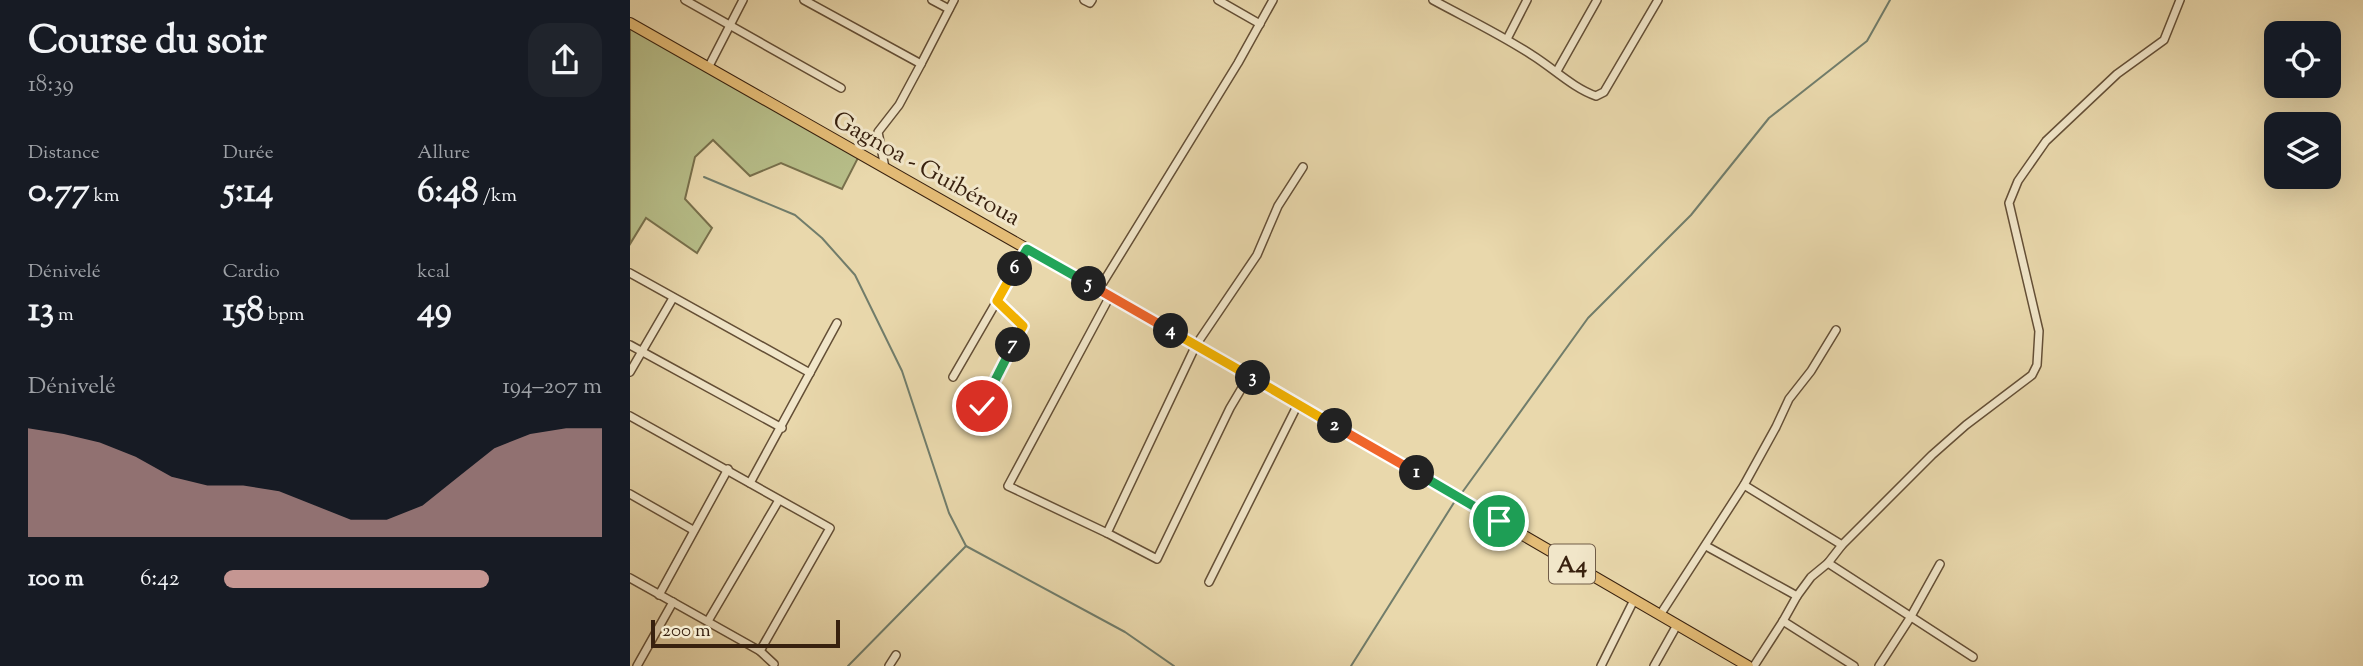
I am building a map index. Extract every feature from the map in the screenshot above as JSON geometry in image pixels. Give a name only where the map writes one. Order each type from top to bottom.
[{"type":"main road","name":"Gagnoa - Guibéroua","points":[[630,23],[1099,289],[1748,666]]},
{"type":"street","points":[[685,0],[841,89]]},
{"type":"street","points":[[708,68],[743,0]]},
{"type":"street","points":[[804,0],[921,64]]},
{"type":"street","points":[[932,0],[948,9]]},
{"type":"street","points":[[885,168],[878,132],[899,105],[954,0]]},
{"type":"street","points":[[1084,0],[1090,3],[1092,0]]},
{"type":"street","points":[[1218,0],[1259,24]]},
{"type":"street","points":[[1099,289],[1273,0]]},
{"type":"street","points":[[1433,0],[1507,39],[1584,92],[1595,96],[1604,92],[1658,0]]},
{"type":"street","points":[[1507,39],[1527,0]]},
{"type":"street","points":[[1557,71],[1597,0]]},
{"type":"street","points":[[1754,666],[1811,577],[1966,425],[2032,375],[2037,365],[2039,331],[2009,203],[2018,181],[2046,141],[2116,74],[2164,40],[2180,0]]},
{"type":"street","points":[[1107,533],[1196,345],[1257,255],[1278,206],[1303,167]]},
{"type":"street","points":[[953,377],[1027,249]]},
{"type":"street","points":[[630,274],[810,373]]},
{"type":"street","points":[[1110,296],[1008,486],[1157,559],[1230,408],[1249,376]]},
{"type":"street","points":[[630,372],[673,298]]},
{"type":"street","points":[[982,406],[1023,326],[997,301]]},
{"type":"street","points":[[750,483],[837,323]]},
{"type":"street","points":[[1660,615],[1744,485],[1789,398],[1811,371],[1836,330]]},
{"type":"street","points":[[630,345],[782,428]]},
{"type":"street","points":[[1209,582],[1298,404]]},
{"type":"street","points":[[630,416],[830,528],[760,651]]},
{"type":"street","points":[[659,595],[727,469]]},
{"type":"street","points":[[1744,485],[1842,545]]},
{"type":"street","points":[[630,494],[693,530]]},
{"type":"street","points":[[708,621],[779,500]]},
{"type":"street","points":[[1706,547],[1797,596]]},
{"type":"street","points":[[1828,563],[1973,657]]},
{"type":"street","points":[[1879,666],[1940,564]]},
{"type":"street","points":[[630,578],[760,651],[775,664]]},
{"type":"street","points":[[1601,666],[1634,600]]},
{"type":"street","points":[[630,662],[637,666],[673,602]]},
{"type":"street","points":[[1783,621],[1854,666]]},
{"type":"street","points":[[1654,666],[1676,625]]},
{"type":"street","points":[[889,666],[895,655]]},
{"type":"green space","points":[[630,24],[859,156],[842,189],[781,163],[750,176],[713,140],[695,157],[685,199],[712,228],[697,253],[646,218],[630,244]]},
{"type":"waterway","points":[[1461,494],[1588,318],[1691,215],[1769,118],[1867,41],[1890,0]]},
{"type":"waterway","points":[[704,177],[795,215],[822,238],[855,275],[902,371],[949,513],[966,546]]},
{"type":"waterway","points":[[1351,666],[1455,501]]},
{"type":"waterway","points":[[848,666],[966,546],[1125,632],[1174,666]]},
{"type":"route","points":[[982,406],[1023,326],[997,301],[1027,249],[1499,521]]}]
